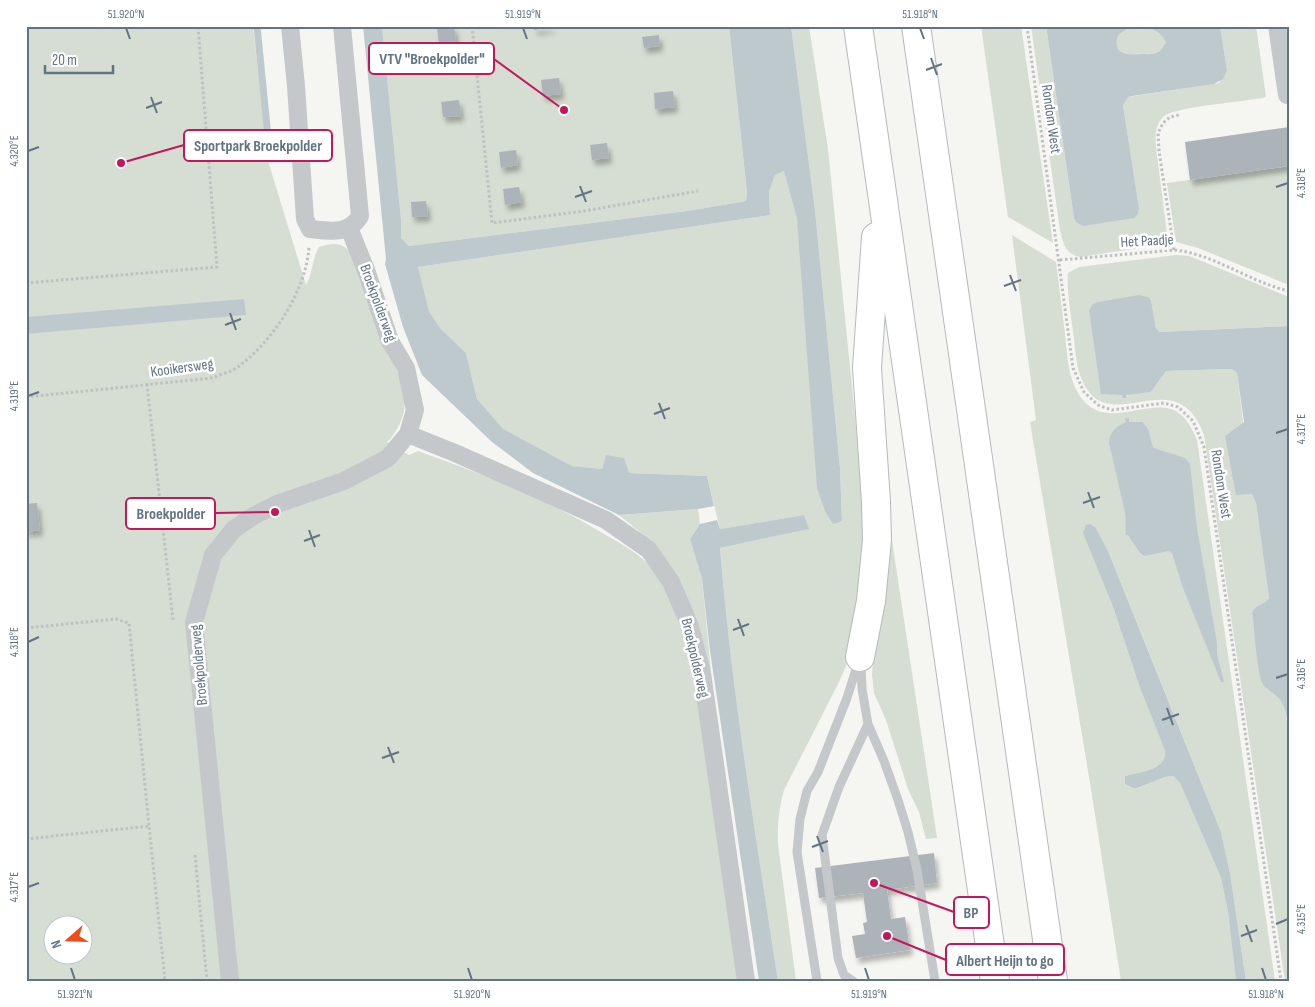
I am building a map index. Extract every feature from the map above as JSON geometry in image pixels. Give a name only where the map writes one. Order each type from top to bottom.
[{"type":"highway","points":[[858,26],[995,981]]},
{"type":"highway","points":[[916,26],[1053,981]]},
{"type":"highway","points":[[860,658],[871,601],[876,540],[876,502],[867,368],[880,183]]},
{"type":"street","points":[[290,26],[305,219],[310,229],[333,231],[349,228],[356,223],[360,216],[342,26]]},
{"type":"street","points":[[1277,26],[1287,95],[1289,95]]},
{"type":"street","name":"Broekpolderweg","points":[[230,981],[194,622],[213,555],[234,529],[255,516],[277,504],[344,481],[388,458],[408,434],[415,410],[406,368],[390,342],[366,270],[349,228]]},
{"type":"street","name":"Broekpolderweg","points":[[408,434],[606,520],[649,550],[670,582],[689,623],[702,673],[746,981]]},
{"type":"lane","points":[[860,658],[862,689],[868,724],[884,761],[908,832],[917,870],[936,981]]},
{"type":"lane","points":[[817,981],[798,852],[800,819],[807,791],[818,772],[860,658]]},
{"type":"lane","points":[[853,981],[844,975],[838,958],[822,836],[839,786],[868,724]]},
{"type":"path","points":[[26,283],[217,267],[198,26]]},
{"type":"path","points":[[472,26],[492,223],[584,211],[698,191]]},
{"type":"path","name":"Rondom West","points":[[1027,26],[1060,260],[1073,368],[1084,392],[1098,405],[1112,410],[1164,403],[1178,407],[1193,421],[1204,447],[1281,981]]},
{"type":"path","points":[[1174,250],[1158,133],[1163,123],[1170,117],[1179,114]]},
{"type":"path","name":"Kooikersweg","points":[[26,397],[214,378],[237,368],[268,338],[298,293],[308,262],[310,229]]},
{"type":"path","name":"Het Paadje","points":[[1060,260],[1174,250],[1187,251],[1205,256],[1256,279],[1289,291]]},
{"type":"path","points":[[147,384],[159,486]]},
{"type":"path","points":[[26,537],[37,535]]},
{"type":"path","points":[[26,628],[116,619],[129,623],[165,981]]},
{"type":"path","points":[[26,839],[149,826]]},
{"type":"shaded area","points":[[26,26],[253,26],[268,161],[306,285],[319,247],[331,244],[340,245],[357,259],[382,336],[403,387],[405,406],[402,417],[398,428],[387,442],[409,455],[418,451],[537,498],[582,521],[636,553],[662,582],[675,609],[694,676],[738,981],[26,981]]},
{"type":"shaded area","points":[[363,26],[382,26],[401,219],[401,238],[409,246],[687,211],[746,201],[747,193],[729,26],[791,26],[815,210],[840,468],[842,521],[833,524],[825,511],[817,488],[797,219],[784,171],[775,175],[769,192],[770,215],[418,267],[429,312],[441,329],[466,353],[477,399],[503,429],[572,466],[602,469],[606,455],[624,458],[629,473],[707,476],[714,506],[619,515],[533,473],[492,442],[422,375],[403,327],[385,264]]},
{"type":"shaded area","points":[[382,26],[729,26],[747,193],[746,201],[687,211],[409,246],[401,238],[401,219]]},
{"type":"shaded area","points":[[791,26],[809,26],[828,149],[864,506],[865,573],[851,654],[839,682],[784,790],[781,804],[778,844],[796,981],[778,981],[738,711],[720,548],[808,529],[804,515],[720,529],[707,476],[629,473],[606,456],[602,469],[572,466],[503,430],[477,399],[466,353],[441,329],[428,312],[418,267],[770,215],[769,192],[775,175],[784,170],[797,219],[842,521],[840,468],[815,210]]},
{"type":"shaded area","points":[[981,26],[1021,26],[1053,243],[1008,217]]},
{"type":"shaded area","points":[[1031,26],[1046,26],[1074,218],[1138,214],[1139,208],[1123,105],[1128,97],[1219,83],[1227,70],[1220,26],[1256,26],[1266,97],[1181,110],[1163,117],[1158,124],[1156,143],[1167,234],[1167,242],[1165,244],[1080,257],[1068,251],[1060,230]]},
{"type":"shaded area","points":[[1046,26],[1131,26],[1118,35],[1117,47],[1119,50],[1126,54],[1150,54],[1161,51],[1166,43],[1152,29],[1140,26],[1220,26],[1227,70],[1223,79],[1214,84],[1128,97],[1123,105],[1139,208],[1138,214],[1134,218],[1083,226],[1076,222],[1074,218]]},
{"type":"shaded area","points":[[1131,26],[1152,29],[1160,34],[1166,43],[1155,54],[1122,53],[1117,47],[1117,35]]},
{"type":"shaded area","points":[[1289,166],[1289,285],[1198,248],[1176,242],[1167,183]]},
{"type":"shaded area","points":[[1012,235],[1056,262],[1070,372],[1078,393],[1089,406],[1101,412],[1115,413],[1156,408],[1169,409],[1180,414],[1185,419],[1197,440],[1275,981],[1246,981],[1230,873],[1221,832],[1108,551],[1096,528],[1112,604],[1140,688],[1165,751],[1162,762],[1151,769],[1125,776],[1125,784],[1137,788],[1165,777],[1173,776],[1180,783],[1221,878],[1228,912],[1236,981],[1121,981],[1030,422],[1036,420]]},
{"type":"shaded area","points":[[1176,255],[1189,256],[1289,297],[1289,326],[1160,332],[1156,328],[1151,300],[1144,296],[1093,304],[1119,394],[1123,395],[1123,398],[1132,393],[1151,392],[1166,371],[1229,369],[1237,373],[1252,494],[1256,503],[1269,598],[1255,608],[1252,613],[1261,679],[1267,689],[1276,695],[1285,707],[1289,737],[1289,981],[1285,981],[1204,435],[1199,423],[1191,412],[1178,403],[1163,400],[1116,404],[1102,402],[1090,393],[1080,375],[1076,356],[1068,296],[1068,273],[1079,267]]},
{"type":"shaded area","points":[[1139,295],[1148,297],[1151,300],[1156,328],[1160,332],[1289,326],[1289,737],[1284,707],[1280,700],[1263,684],[1258,664],[1252,613],[1255,608],[1269,598],[1256,503],[1252,494],[1236,495],[1225,436],[1244,422],[1237,373],[1229,369],[1166,371],[1151,392],[1126,395],[1126,398],[1123,398],[1122,395],[1101,394],[1089,310],[1093,304],[1099,302]]},
{"type":"shaded area","points":[[244,299],[246,315],[26,334],[26,317]]},
{"type":"shaded area","points":[[1125,418],[1129,418],[1129,422],[1142,422],[1149,432],[1154,448],[1185,458],[1190,464],[1197,528],[1217,643],[1217,654],[1224,682],[1221,682],[1183,588],[1172,553],[1168,551],[1145,556],[1140,553],[1128,535],[1126,535],[1125,512],[1109,443],[1112,433],[1116,428],[1126,422]]},
{"type":"shaded area","points":[[885,494],[937,838],[926,839],[919,812],[908,789],[886,720],[874,693],[872,675]]},
{"type":"shaded area","points":[[698,509],[700,524],[690,539],[702,579],[713,693],[697,618],[680,585],[659,553],[640,532],[619,515]]},
{"type":"shaded area","points":[[804,515],[809,529],[720,548],[738,711],[778,981],[759,981],[710,651],[702,579],[690,539],[700,524],[717,520],[720,529]]},
{"type":"shaded area","points":[[1090,524],[1096,528],[1108,551],[1221,832],[1230,873],[1246,981],[1236,981],[1228,912],[1221,878],[1180,783],[1173,776],[1165,777],[1137,788],[1125,784],[1125,776],[1151,769],[1162,762],[1165,751],[1140,688],[1112,604],[1083,533],[1086,525]]},
{"type":"building","points":[[454,26],[456,42],[439,44],[437,28]]},
{"type":"building","points":[[534,26],[553,26],[553,27],[534,30]]},
{"type":"building","points":[[659,35],[660,46],[644,48],[642,37]]},
{"type":"building","points":[[559,78],[561,94],[543,96],[541,80]]},
{"type":"building","points":[[673,91],[675,107],[655,109],[654,93]]},
{"type":"building","points":[[459,100],[461,116],[443,117],[441,102]]},
{"type":"building","points":[[1289,127],[1289,166],[1190,180],[1185,142]]},
{"type":"building","points":[[607,143],[609,158],[592,160],[590,145]]},
{"type":"building","points":[[516,150],[518,165],[501,168],[499,152]]},
{"type":"building","points":[[519,187],[522,202],[505,205],[503,189]]},
{"type":"building","points":[[426,201],[428,216],[412,217],[411,202]]},
{"type":"building","points":[[37,503],[40,530],[26,532],[26,504]]},
{"type":"building","points":[[934,853],[937,883],[887,890],[891,919],[905,917],[910,950],[856,958],[852,936],[865,934],[863,923],[867,922],[863,893],[819,898],[815,868]]},
{"type":"waterway","points":[[257,26],[270,157]]},
{"type":"place","name":"VTV \"Broekpolder\"","points":[[564,110]]},
{"type":"place","name":"Sportpark Broekpolder","points":[[121,163]]},
{"type":"place","name":"Broekpolder","points":[[275,512]]},
{"type":"place","name":"BP","points":[[874,883]]},
{"type":"place","name":"Albert Heijn to go","points":[[887,936]]}]
